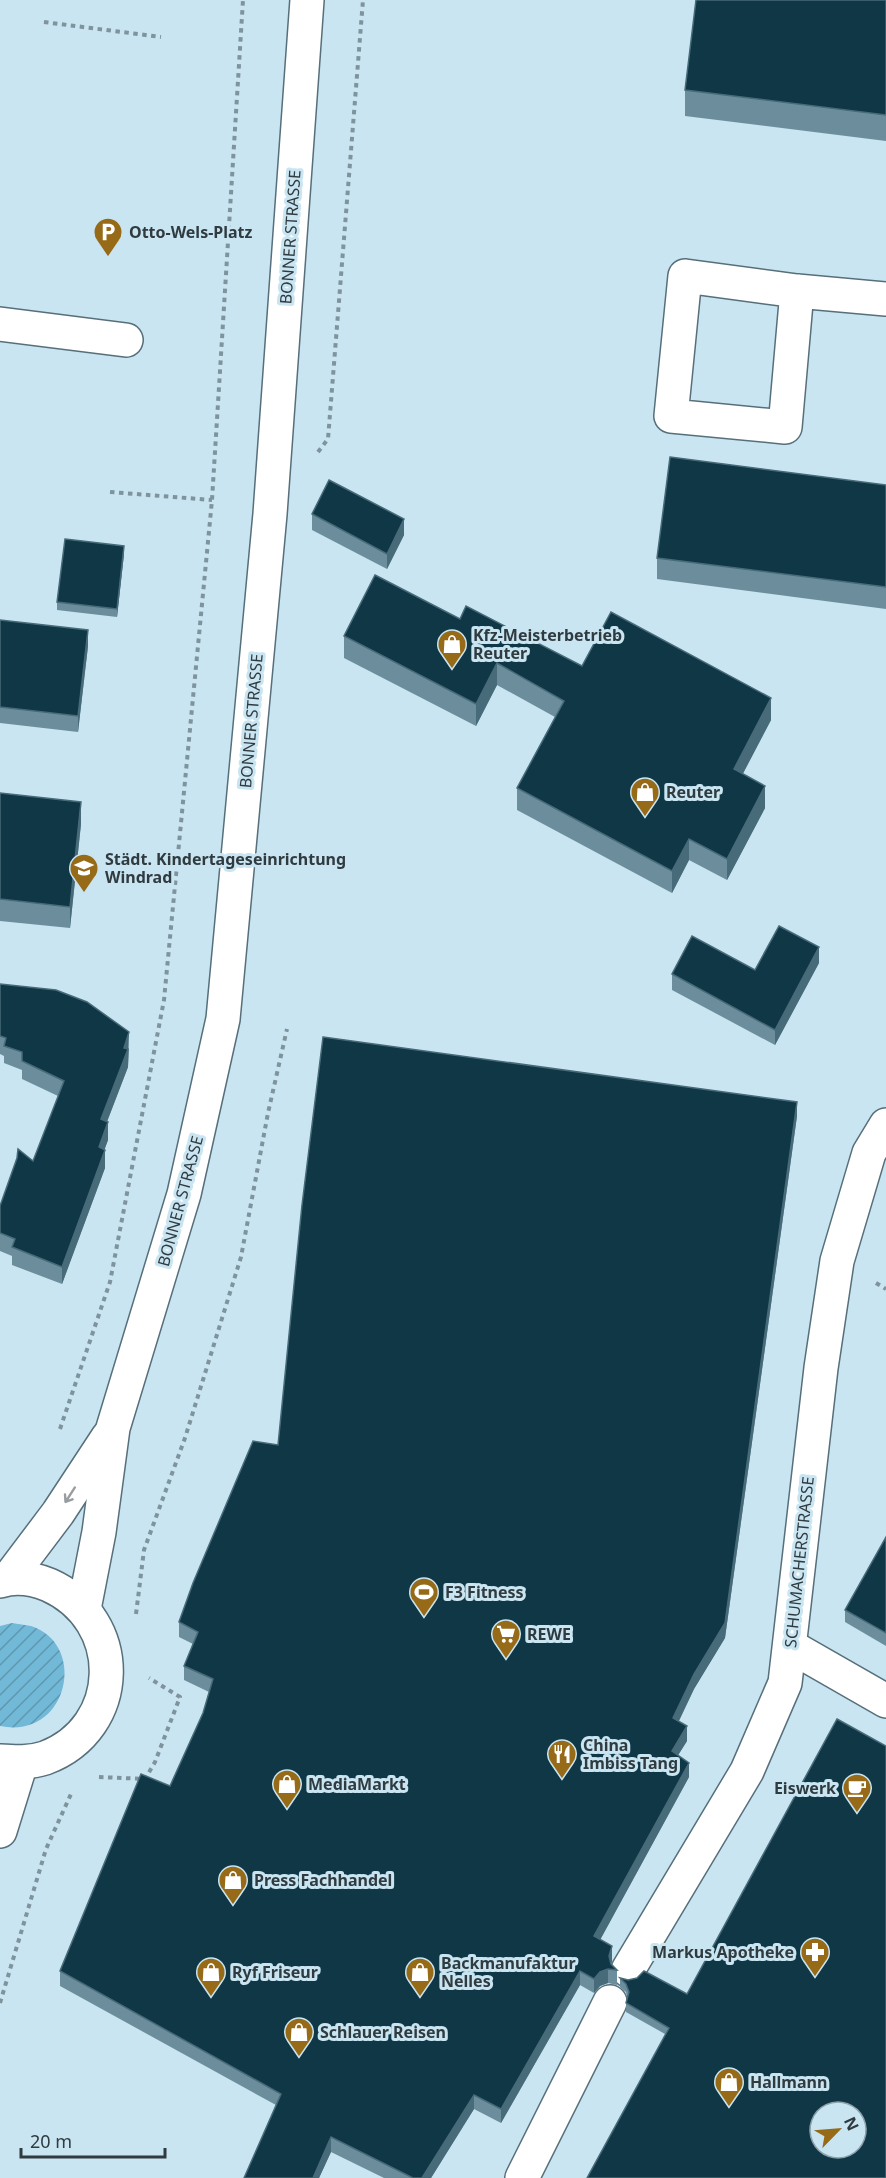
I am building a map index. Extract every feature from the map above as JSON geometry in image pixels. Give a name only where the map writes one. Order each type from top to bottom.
[{"type":"street","name":"BONNER STRASSE","points":[[84,1609],[99,1533],[114,1428],[184,1194],[223,1019],[270,514],[307,0]]},
{"type":"street","points":[[797,291],[785,427],[671,416],[685,276],[797,291],[886,299]]},
{"type":"street","points":[[0,324],[126,340]]},
{"type":"street","name":"SCHUMACHERSTRASSE","points":[[628,1970],[747,1771],[785,1683],[821,1368],[837,1261],[869,1153],[886,1125]]},
{"type":"street","name":"BONNER STRASSE","points":[[4,1580],[58,1513],[114,1428]]},
{"type":"street","points":[[0,1832],[11,1762],[43,1759],[64,1749],[81,1736],[101,1706],[108,1671],[102,1638],[84,1609],[63,1591],[37,1580],[4,1580]]},
{"type":"street","points":[[790,1646],[886,1701]]},
{"type":"street","points":[[522,2178],[610,2002]]},
{"type":"path","points":[[58,1434],[110,1281],[164,1000],[212,500],[243,0]]},
{"type":"path","points":[[313,458],[328,439],[363,0]]},
{"type":"path","points":[[44,22],[161,37]]},
{"type":"path","points":[[110,492],[212,500]]},
{"type":"path","points":[[135,1623],[144,1551],[185,1438],[241,1257],[287,1029]]},
{"type":"path","points":[[96,1776],[145,1779],[155,1762],[180,1696],[150,1678],[145,1668]]},
{"type":"path","points":[[0,2003],[46,1849],[72,1790]]},
{"type":"shaded area","points":[[12,1623],[31,1626],[49,1636],[60,1651],[64,1669],[63,1688],[55,1705],[42,1719],[23,1726],[0,1726],[0,1626]]},
{"type":"building","points":[[696,0],[886,0],[886,115],[685,90]]},
{"type":"building","points":[[670,457],[886,485],[886,587],[657,558]]},
{"type":"building","points":[[329,480],[404,519],[387,554],[312,514]]},
{"type":"building","points":[[65,539],[124,546],[117,609],[57,602]]},
{"type":"building","points":[[375,575],[460,619],[466,606],[582,666],[611,612],[771,698],[734,769],[765,786],[727,859],[689,839],[672,871],[517,788],[564,701],[497,663],[476,704],[344,636]]},
{"type":"building","points":[[0,620],[88,630],[78,716],[0,707]]},
{"type":"building","points":[[0,793],[81,802],[70,907],[0,899]]},
{"type":"building","points":[[779,926],[819,947],[775,1030],[672,974],[692,936],[755,970]]},
{"type":"building","points":[[0,984],[56,990],[87,1002],[129,1032],[124,1048],[128,1049],[101,1119],[108,1122],[99,1147],[105,1150],[62,1267],[12,1247],[15,1239],[0,1233],[0,1206],[18,1149],[33,1161],[64,1081],[22,1061],[22,1052],[4,1046],[6,1038],[0,1036]]},
{"type":"building","points":[[323,1037],[797,1102],[725,1623],[694,1674],[673,1718],[687,1726],[672,1751],[689,1763],[594,1936],[612,1946],[609,1956],[611,1964],[617,1970],[608,1969],[600,1972],[594,1979],[580,1971],[501,2109],[474,2095],[422,2178],[413,2178],[331,2137],[313,2178],[244,2178],[281,2094],[60,1971],[141,1774],[170,1786],[203,1713],[213,1679],[184,1666],[198,1632],[179,1622],[193,1583],[253,1441],[278,1445],[302,1205]]},
{"type":"building","points":[[886,1537],[886,1633],[845,1610]]},
{"type":"building","points":[[837,1719],[886,1746],[886,2178],[587,2178],[669,2028],[626,2003],[629,1992],[626,1984],[620,1978],[628,1980],[637,1978],[644,1971],[687,1994]]},
{"type":"place","name":"Otto-Wels-Platz","points":[[108,258]]},
{"type":"place","name":"Kfz-Meisterbetrieb Reuter","points":[[452,670]]},
{"type":"place","name":"Reuter","points":[[645,818]]},
{"type":"place","name":"Städt. Kindertageseinrichtung Windrad","points":[[84,894]]},
{"type":"place","name":"F3 Fitness","points":[[424,1618]]},
{"type":"place","name":"REWE","points":[[506,1660]]},
{"type":"place","name":"China Imbiss Tang","points":[[562,1780]]},
{"type":"place","name":"MediaMarkt","points":[[287,1810]]},
{"type":"place","name":"Eiswerk","points":[[857,1814]]},
{"type":"place","name":"Press Fachhandel","points":[[233,1906]]},
{"type":"place","name":"Markus Apotheke","points":[[815,1978]]},
{"type":"place","name":"Ryf Friseur","points":[[211,1998]]},
{"type":"place","name":"Backmanufaktur Nelles","points":[[420,1998]]},
{"type":"place","name":"Schlauer Reisen","points":[[299,2058]]},
{"type":"place","name":"Hallmann","points":[[729,2108]]}]
